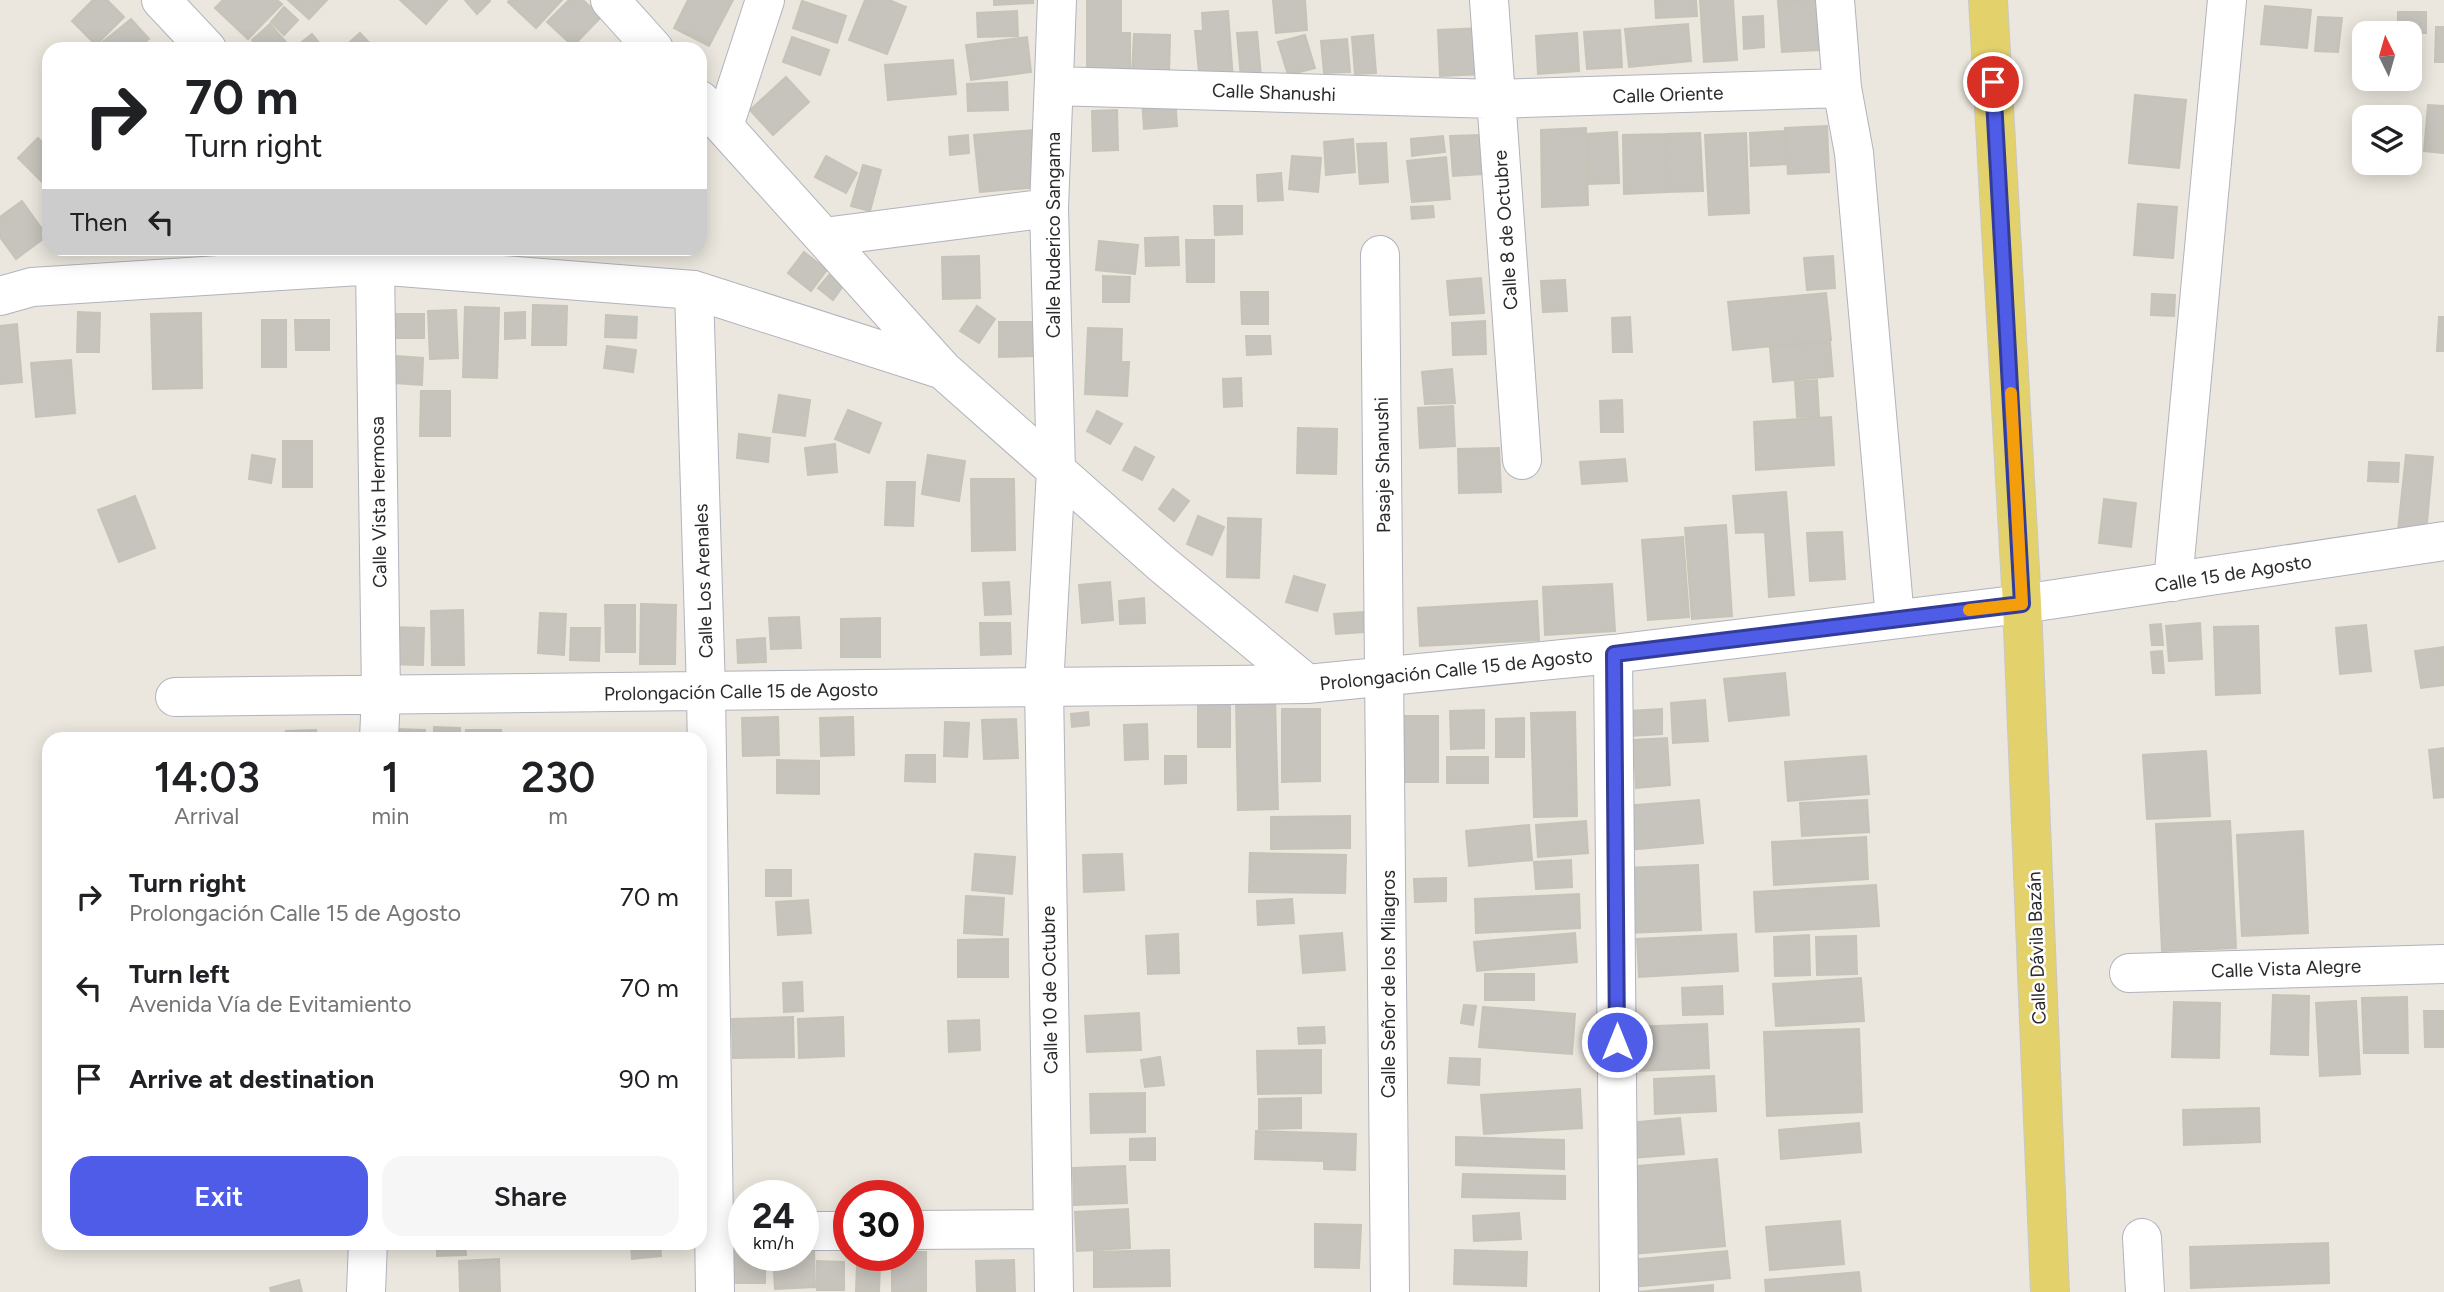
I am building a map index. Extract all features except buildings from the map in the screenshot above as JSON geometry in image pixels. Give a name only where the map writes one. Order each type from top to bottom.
[{"type":"main road","name":"Calle Dávila Bazán","points":[[1988,0],[2022,604],[2050,1292]]},
{"type":"street","points":[[161,0],[200,42]]},
{"type":"street","points":[[610,0],[648,42]]},
{"type":"street","points":[[712,113],[765,0]]},
{"type":"street","name":"Calle Ruderico Sangama","points":[[1044,687],[1056,470],[1049,208],[1057,0]]},
{"type":"street","name":"Calle 8 de Octubre","points":[[1489,0],[1522,460]]},
{"type":"street","points":[[1835,0],[1842,88],[1854,153],[1895,619]]},
{"type":"street","points":[[2173,582],[2227,0]]},
{"type":"street","name":"Calle Shanushi","points":[[1054,86],[1495,99]]},
{"type":"street","name":"Calle Oriente","points":[[1495,99],[1842,88]]},
{"type":"street","name":"Prolongación Calle 15 de Agosto","points":[[712,113],[943,370],[1162,564],[1307,684]]},
{"type":"street","points":[[824,237],[1049,208]]},
{"type":"street","name":"Pasaje Shanushi","points":[[1380,255],[1385,676]]},
{"type":"street","points":[[0,296],[32,287],[372,257],[694,290],[943,370]]},
{"type":"street","name":"Calle Vista Hermosa","points":[[372,257],[381,696],[379,732]]},
{"type":"street","name":"Calle Los Arenales","points":[[694,290],[706,691],[728,1208]]},
{"type":"street","name":"Calle 15 de Agosto","points":[[2022,604],[2444,541]]},
{"type":"street","name":"Prolongación Calle 15 de Agosto","points":[[176,698],[1307,684],[1614,654],[2022,604]]},
{"type":"street","points":[[1614,654],[1619,1292]]},
{"type":"street","name":"Calle Señor de los Milagros","points":[[1385,676],[1390,1292]]},
{"type":"street","name":"Calle 10 de Octubre","points":[[1044,687],[1054,1292]]},
{"type":"street","name":"Calle Vista Alegre","points":[[2129,972],[2444,964]]},
{"type":"street","points":[[924,1230],[1053,1230]]},
{"type":"street","name":"Calle Los Arenales","points":[[715,1292],[728,1235]]},
{"type":"street","points":[[2142,1238],[2145,1292]]},
{"type":"street","points":[[366,1292],[368,1250]]},
{"type":"slow traffic","points":[[1969,610],[2022,604],[2011,393]]},
{"type":"route","points":[[1617,1042],[1614,654],[2022,604],[1993,82]]}]
